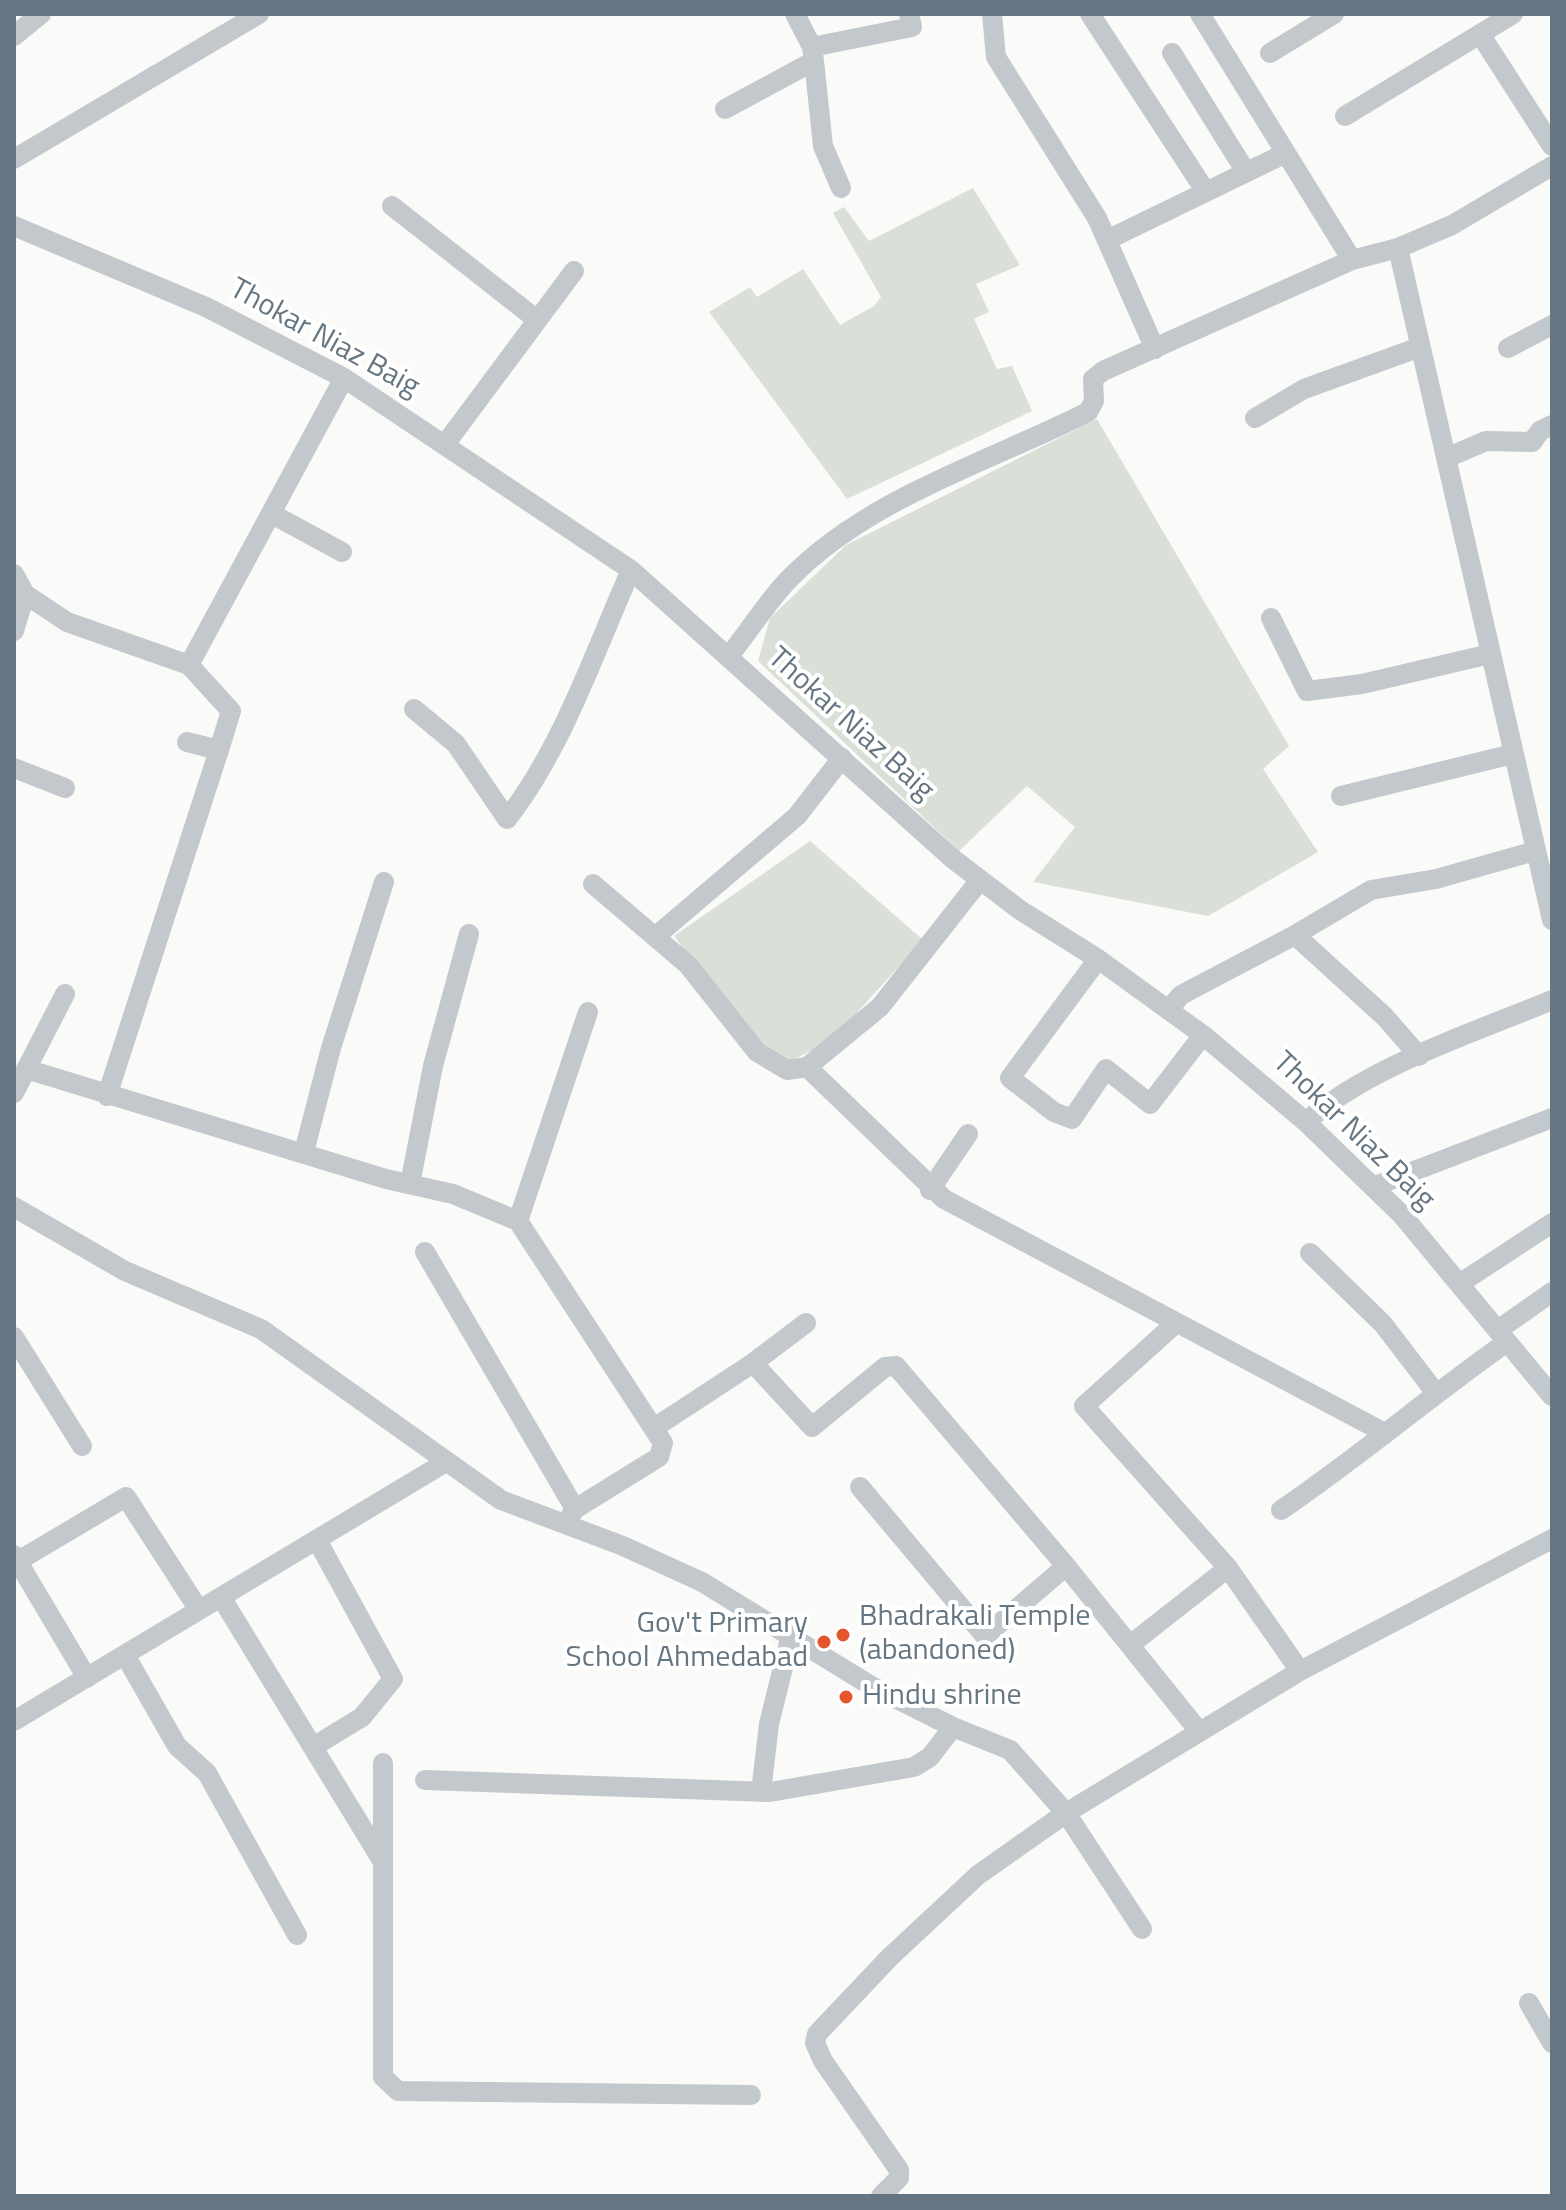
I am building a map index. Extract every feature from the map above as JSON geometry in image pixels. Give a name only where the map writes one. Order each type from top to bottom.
[{"type":"street","points":[[14,36],[41,14]]},
{"type":"street","points":[[14,159],[259,14]]},
{"type":"street","points":[[795,14],[813,54],[823,146],[841,188]]},
{"type":"street","points":[[725,109],[813,54],[912,27],[909,14]]},
{"type":"street","points":[[992,14],[996,57],[1107,240],[1155,349]]},
{"type":"street","points":[[1090,14],[1206,192]]},
{"type":"street","points":[[1200,14],[1352,260]]},
{"type":"street","points":[[1270,53],[1334,14]]},
{"type":"street","points":[[1345,116],[1513,14]]},
{"type":"street","points":[[1480,34],[1552,146]]},
{"type":"street","points":[[1172,53],[1246,172]]},
{"type":"street","points":[[1107,240],[1286,153]]},
{"type":"street","points":[[729,656],[788,580],[815,555],[860,524],[915,493],[1088,412],[1094,401],[1093,379],[1098,374],[1352,260],[1398,248],[1452,225],[1552,166]]},
{"type":"street","points":[[392,206],[536,319]]},
{"type":"street","name":"Thokar Niaz Baig","points":[[14,226],[206,307],[344,378],[446,443],[631,570],[980,880],[1098,959],[1203,1035],[1306,1122],[1375,1186],[1552,1396]]},
{"type":"street","points":[[1398,248],[1513,754],[1541,853],[1552,920]]},
{"type":"street","points":[[446,443],[574,271]]},
{"type":"street","points":[[1508,348],[1552,325]]},
{"type":"street","points":[[1255,418],[1304,389],[1420,347]]},
{"type":"street","points":[[189,665],[344,378]]},
{"type":"street","points":[[1446,458],[1486,441],[1532,442],[1540,431],[1552,425]]},
{"type":"street","points":[[272,514],[342,552]]},
{"type":"street","points":[[414,709],[456,744],[507,819],[523,799],[549,750],[631,570]]},
{"type":"street","points":[[14,574],[25,594],[67,622],[189,665],[231,711],[107,1096]]},
{"type":"street","points":[[14,631],[25,594]]},
{"type":"street","points":[[1271,618],[1307,691],[1362,684],[1490,654]]},
{"type":"street","points":[[187,742],[219,750]]},
{"type":"street","points":[[1341,796],[1513,754]]},
{"type":"street","points":[[656,936],[797,816],[842,758]]},
{"type":"street","points":[[14,768],[65,788]]},
{"type":"street","points":[[1168,1010],[1181,995],[1295,935],[1371,890],[1436,879],[1541,853]]},
{"type":"street","points":[[593,884],[688,965],[757,1052],[787,1070],[807,1067],[837,1047],[880,1007],[980,880]]},
{"type":"street","points":[[304,1152],[331,1048],[384,882]]},
{"type":"street","points":[[410,1184],[433,1066],[469,934]]},
{"type":"street","points":[[1295,935],[1385,1017],[1419,1056]]},
{"type":"street","points":[[1098,959],[1010,1078],[1054,1112],[1072,1119],[1106,1069],[1150,1104],[1203,1035]]},
{"type":"street","points":[[14,1093],[65,994]]},
{"type":"street","points":[[1306,1122],[1329,1101],[1419,1056],[1552,1000]]},
{"type":"street","points":[[518,1221],[588,1012]]},
{"type":"street","points":[[807,1067],[930,1190],[1383,1432]]},
{"type":"street","points":[[26,1069],[107,1096],[453,1194],[518,1221],[663,1443],[659,1457],[575,1509],[563,1526]]},
{"type":"street","points":[[1375,1186],[1552,1118]]},
{"type":"street","points":[[930,1190],[968,1134]]},
{"type":"street","points":[[15,1208],[125,1271],[261,1329],[501,1500],[563,1526],[623,1546],[702,1582],[873,1687],[953,1727],[1010,1750],[1066,1813],[1142,1929]]},
{"type":"street","points":[[1459,1284],[1552,1223]]},
{"type":"street","points":[[425,1252],[575,1509]]},
{"type":"street","points":[[1310,1253],[1383,1324],[1435,1392]]},
{"type":"street","points":[[1281,1510],[1343,1468],[1552,1292]]},
{"type":"street","points":[[654,1428],[753,1363],[806,1323]]},
{"type":"street","points":[[1176,1323],[1084,1406],[1228,1568],[1300,1671]]},
{"type":"street","points":[[14,1337],[82,1446]]},
{"type":"street","points":[[753,1363],[812,1427],[885,1367],[896,1366],[1066,1566],[1198,1730]]},
{"type":"street","points":[[14,1721],[446,1462]]},
{"type":"street","points":[[860,1487],[985,1636],[1066,1566]]},
{"type":"street","points":[[87,1678],[16,1558],[126,1497],[199,1610]]},
{"type":"street","points":[[881,2196],[899,2178],[899,2170],[823,2061],[815,2043],[817,2034],[890,1957],[978,1875],[1066,1813],[1198,1730],[1300,1671],[1552,1539]]},
{"type":"street","points":[[313,1747],[362,1717],[393,1679],[317,1540]]},
{"type":"street","points":[[1130,1645],[1228,1568]]},
{"type":"street","points":[[221,1597],[383,1862]]},
{"type":"street","points":[[761,1792],[769,1724],[791,1635]]},
{"type":"street","points":[[125,1655],[177,1746],[207,1773],[297,1935]]},
{"type":"street","points":[[425,1780],[761,1792],[914,1767],[930,1757],[953,1727]]},
{"type":"street","points":[[383,1763],[383,2077],[398,2091],[751,2095]]},
{"type":"street","points":[[1529,2003],[1552,2043]]},
{"type":"shaded area","points":[[973,188],[1020,265],[976,284],[989,312],[974,319],[997,369],[1012,366],[1032,411],[847,499],[709,312],[750,287],[757,297],[803,269],[840,325],[874,306],[881,297],[833,213],[844,207],[869,241]]},
{"type":"shaded area","points":[[1097,419],[1289,746],[1263,769],[1318,852],[1208,916],[1033,882],[1075,827],[1027,786],[959,851],[758,661],[770,618],[846,545]]},
{"type":"shaded area","points":[[810,841],[923,940],[832,1040],[785,1064],[757,1048],[674,936]]},
{"type":"place","name":"Bhadrakali Temple (abandoned)","points":[[843,1635]]},
{"type":"place","name":"Gov't Primary School Ahmedabad","points":[[824,1642]]},
{"type":"place","name":"Hindu shrine","points":[[846,1697]]}]
